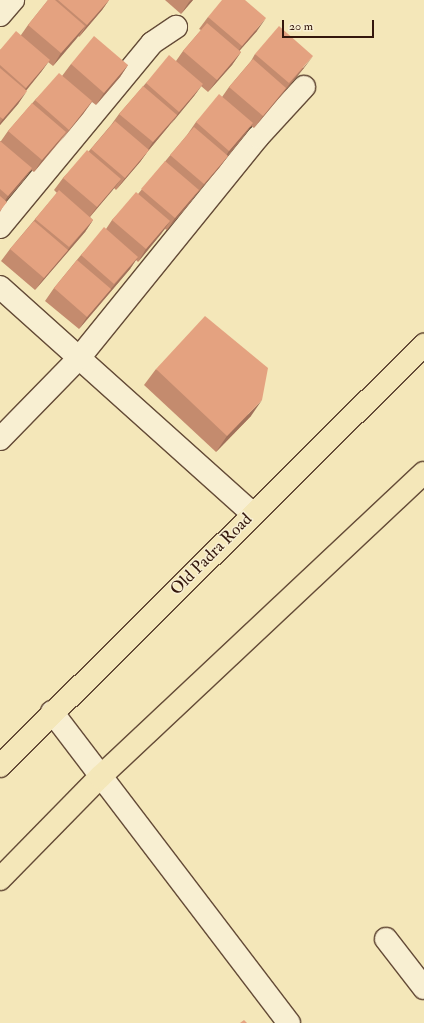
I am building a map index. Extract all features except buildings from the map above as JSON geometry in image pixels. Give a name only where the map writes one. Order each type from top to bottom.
[{"type":"main road","name":"Old Padra Road","points":[[0,766],[52,712],[252,513],[424,345]]},
{"type":"main road","points":[[0,880],[100,777],[424,473]]},
{"type":"street","points":[[0,228],[152,43],[176,27]]},
{"type":"street","points":[[0,439],[79,358],[258,137],[304,87]]},
{"type":"street","points":[[0,287],[252,513]]},
{"type":"street","points":[[52,712],[100,777],[289,1023]]},
{"type":"street","points":[[386,939],[424,988]]}]
